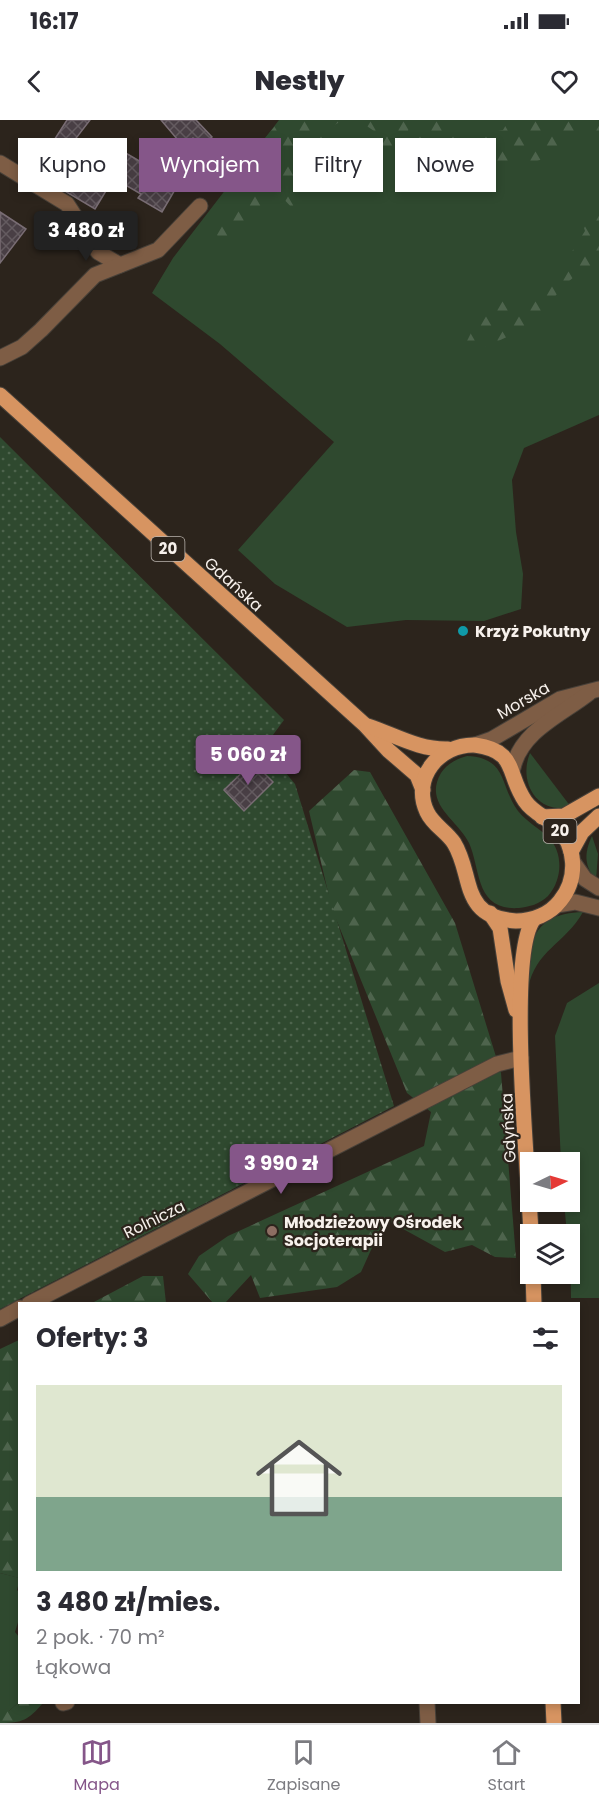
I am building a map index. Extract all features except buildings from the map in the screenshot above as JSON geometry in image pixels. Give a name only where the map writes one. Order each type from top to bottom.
[{"type":"main road","name":"Gdańska","points":[[0,395],[365,725],[388,750],[417,775],[423,790]]},
{"type":"main road","name":"Gdańska","points":[[365,725],[422,747],[448,749]]},
{"type":"main road","name":"20","points":[[448,749],[475,745],[497,750],[513,768],[523,799],[558,828],[572,857],[570,885],[557,905]]},
{"type":"main road","points":[[423,790],[430,766],[448,749]]},
{"type":"main road","name":"20","points":[[423,790],[427,812],[453,842],[460,854],[472,898],[490,913]]},
{"type":"main road","points":[[542,817],[564,816],[599,795]]},
{"type":"main road","points":[[572,857],[582,832],[599,816]]},
{"type":"main road","points":[[490,913],[510,920],[534,919],[557,905]]},
{"type":"main road","name":"Gdyńska","points":[[490,913],[500,928],[508,981],[519,1019]]},
{"type":"main road","name":"Gdyńska","points":[[530,1224],[519,1019],[526,932],[534,919]]},
{"type":"main road","points":[[533,1284],[534,1302]]},
{"type":"main road","points":[[553,1704],[554,1723]]},
{"type":"street","points":[[0,163],[67,204],[98,252],[120,265]]},
{"type":"street","points":[[0,358],[22,347],[95,275],[158,250],[200,206]]},
{"type":"street","name":"Morska","points":[[475,745],[492,739],[560,699],[595,690]]},
{"type":"street","name":"Morska","points":[[513,768],[516,756],[531,735],[595,690]]},
{"type":"street","points":[[572,857],[582,875],[599,888]]},
{"type":"street","points":[[557,905],[575,902],[599,908]]},
{"type":"street","name":"Rolnicza","points":[[33,1302],[497,1064],[521,1058]]},
{"type":"street","points":[[0,1319],[18,1309]]},
{"type":"street","points":[[427,1704],[428,1723]]},
{"type":"green space","points":[[279,120],[599,120],[599,415],[524,448],[512,480],[516,532],[523,574],[521,609],[484,621],[406,620],[347,627],[275,584],[238,550],[334,442],[220,344],[152,293],[173,258],[224,192],[281,192],[281,138],[265,138]]},
{"type":"green space","points":[[280,120],[344,120],[336,124],[324,138],[293,138],[293,192],[303,192],[293,209],[281,196],[269,205],[260,222],[227,242],[212,232],[234,192],[281,192],[281,138],[265,138]]},
{"type":"green space","points":[[358,120],[455,120],[469,137],[503,130],[509,120],[599,120],[599,139],[575,131],[555,154],[527,165],[496,168],[496,138],[417,138],[411,126],[403,138],[395,138],[395,152],[383,171],[383,138],[358,138],[374,131]]},
{"type":"green space","points":[[361,192],[371,192],[366,205]]},
{"type":"green space","points":[[599,205],[599,268],[578,274],[532,322],[498,342],[460,355],[480,315],[498,298],[520,300],[562,267],[585,231],[580,215]]},
{"type":"green space","points":[[0,437],[284,720],[264,747],[295,784],[394,1106],[0,1309]]},
{"type":"green space","points":[[530,753],[571,807],[549,806],[533,794],[527,775]]},
{"type":"green space","points":[[467,756],[480,758],[496,767],[518,811],[554,844],[559,859],[558,875],[553,890],[538,903],[519,908],[505,907],[494,903],[487,896],[478,876],[469,843],[439,802],[436,794],[441,773],[452,762]]},
{"type":"green space","points":[[354,770],[370,772],[455,923],[501,1073],[516,1258],[495,1257],[472,1245],[445,1252],[385,1219],[361,1272],[337,1287],[260,1298],[251,1275],[226,1302],[212,1302],[188,1274],[199,1256],[228,1236],[424,1146],[431,1112],[407,1093],[332,909],[309,811]]},
{"type":"green space","points":[[592,836],[598,854],[596,880],[589,870],[586,859]]},
{"type":"green space","points":[[583,912],[576,923],[537,965],[528,989],[529,959],[536,935],[542,926],[565,914]]},
{"type":"green space","points":[[599,983],[599,1298],[571,1298],[571,1284],[580,1284],[580,1224],[566,1224],[565,1212],[580,1212],[580,1152],[561,1152],[555,1036],[567,1003]]},
{"type":"green space","points":[[143,1276],[163,1276],[166,1302],[94,1302]]},
{"type":"green space","points":[[18,1340],[18,1578],[0,1573],[0,1349]]},
{"type":"green space","points":[[0,1573],[18,1578],[18,1622],[15,1632],[18,1636],[18,1703],[9,1711],[0,1711]]},
{"type":"green space","points":[[18,1703],[42,1704],[25,1719],[0,1723],[0,1711],[9,1711]]},
{"type":"place","name":"Krzyż Pokutny","points":[[463,631]]},
{"type":"place","name":"Młodzieżowy Ośrodek Socjoterapii","points":[[272,1231]]}]
